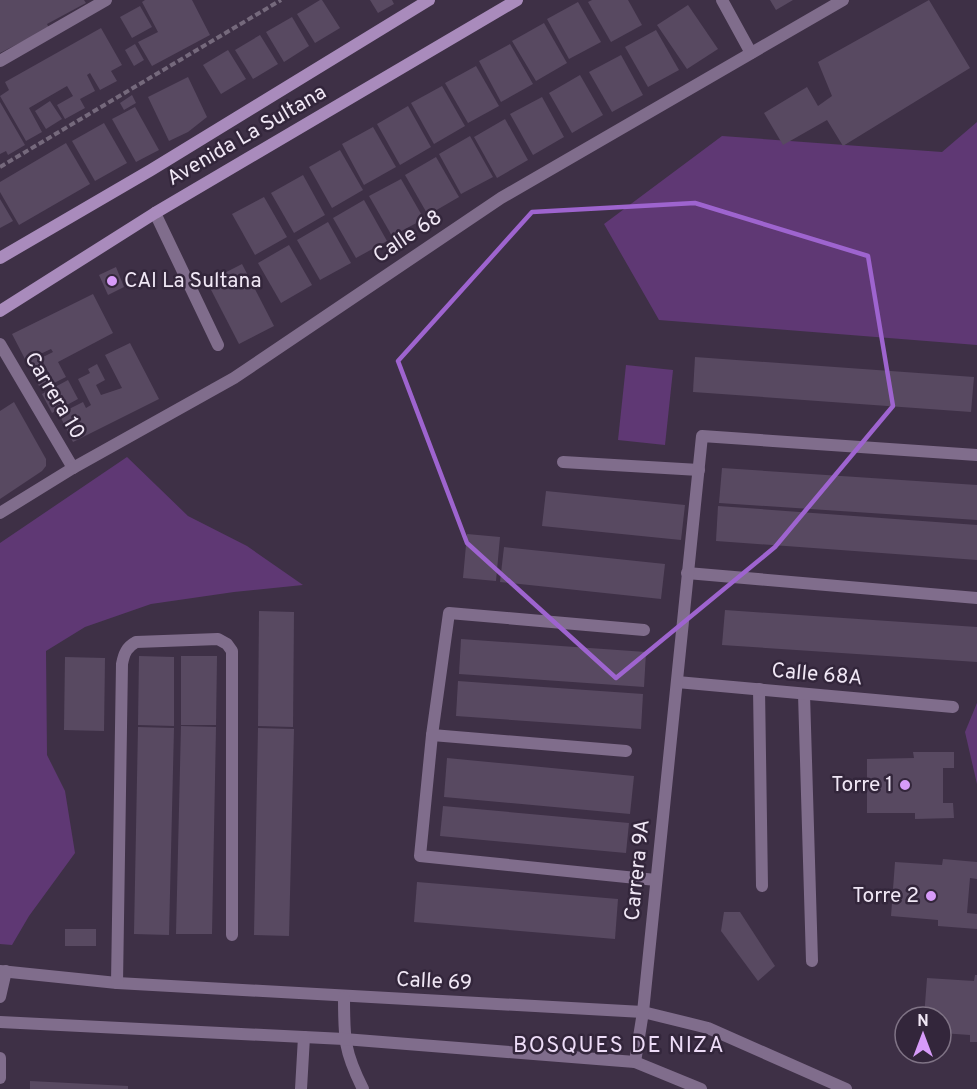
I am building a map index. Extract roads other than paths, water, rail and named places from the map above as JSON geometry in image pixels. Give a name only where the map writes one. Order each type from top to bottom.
[{"type":"street","points":[[0,61],[106,0]]},
{"type":"street","name":"Avenida La Sultana","points":[[0,258],[151,170],[429,0]]},
{"type":"street","name":"Avenida La Sultana","points":[[0,311],[155,213],[517,0]]},
{"type":"street","points":[[722,0],[751,53]]},
{"type":"street","name":"Calle 68","points":[[0,513],[74,468],[234,378],[501,198],[843,0]]},
{"type":"street","points":[[155,213],[218,345]]},
{"type":"street","name":"Carrera 10","points":[[0,344],[74,468]]},
{"type":"street","name":"Carrera 9A","points":[[635,1062],[643,1012],[702,436],[977,455]]},
{"type":"street","points":[[563,462],[699,470]]},
{"type":"street","points":[[687,573],[977,598]]},
{"type":"street","points":[[644,630],[449,613],[432,735],[420,856],[656,880]]},
{"type":"street","points":[[117,983],[122,664],[128,646],[136,642],[218,639],[227,644],[232,651],[232,935]]},
{"type":"street","name":"Calle 68A","points":[[677,682],[953,707]]},
{"type":"street","points":[[759,689],[762,886]]},
{"type":"street","points":[[804,694],[812,961]]},
{"type":"street","points":[[432,735],[626,751]]},
{"type":"street","points":[[0,997],[3,971]]},
{"type":"street","name":"Calle 69","points":[[3,971],[117,983],[643,1012],[708,1028],[846,1089]]},
{"type":"street","points":[[345,997],[344,1039],[350,1062],[363,1089]]},
{"type":"street","points":[[0,1022],[344,1039],[635,1062],[701,1089]]},
{"type":"street","points":[[301,1089],[304,1037]]},
{"type":"street","points":[[0,1058],[0,1078]]},
{"type":"place","name":"CAI La Sultana","points":[[112,281]]},
{"type":"place","name":"Torre 1","points":[[905,785]]},
{"type":"place","name":"Torre 2","points":[[931,896]]},
{"type":"district","name":"BOSQUES DE NIZA","points":[[619,1046]]}]
